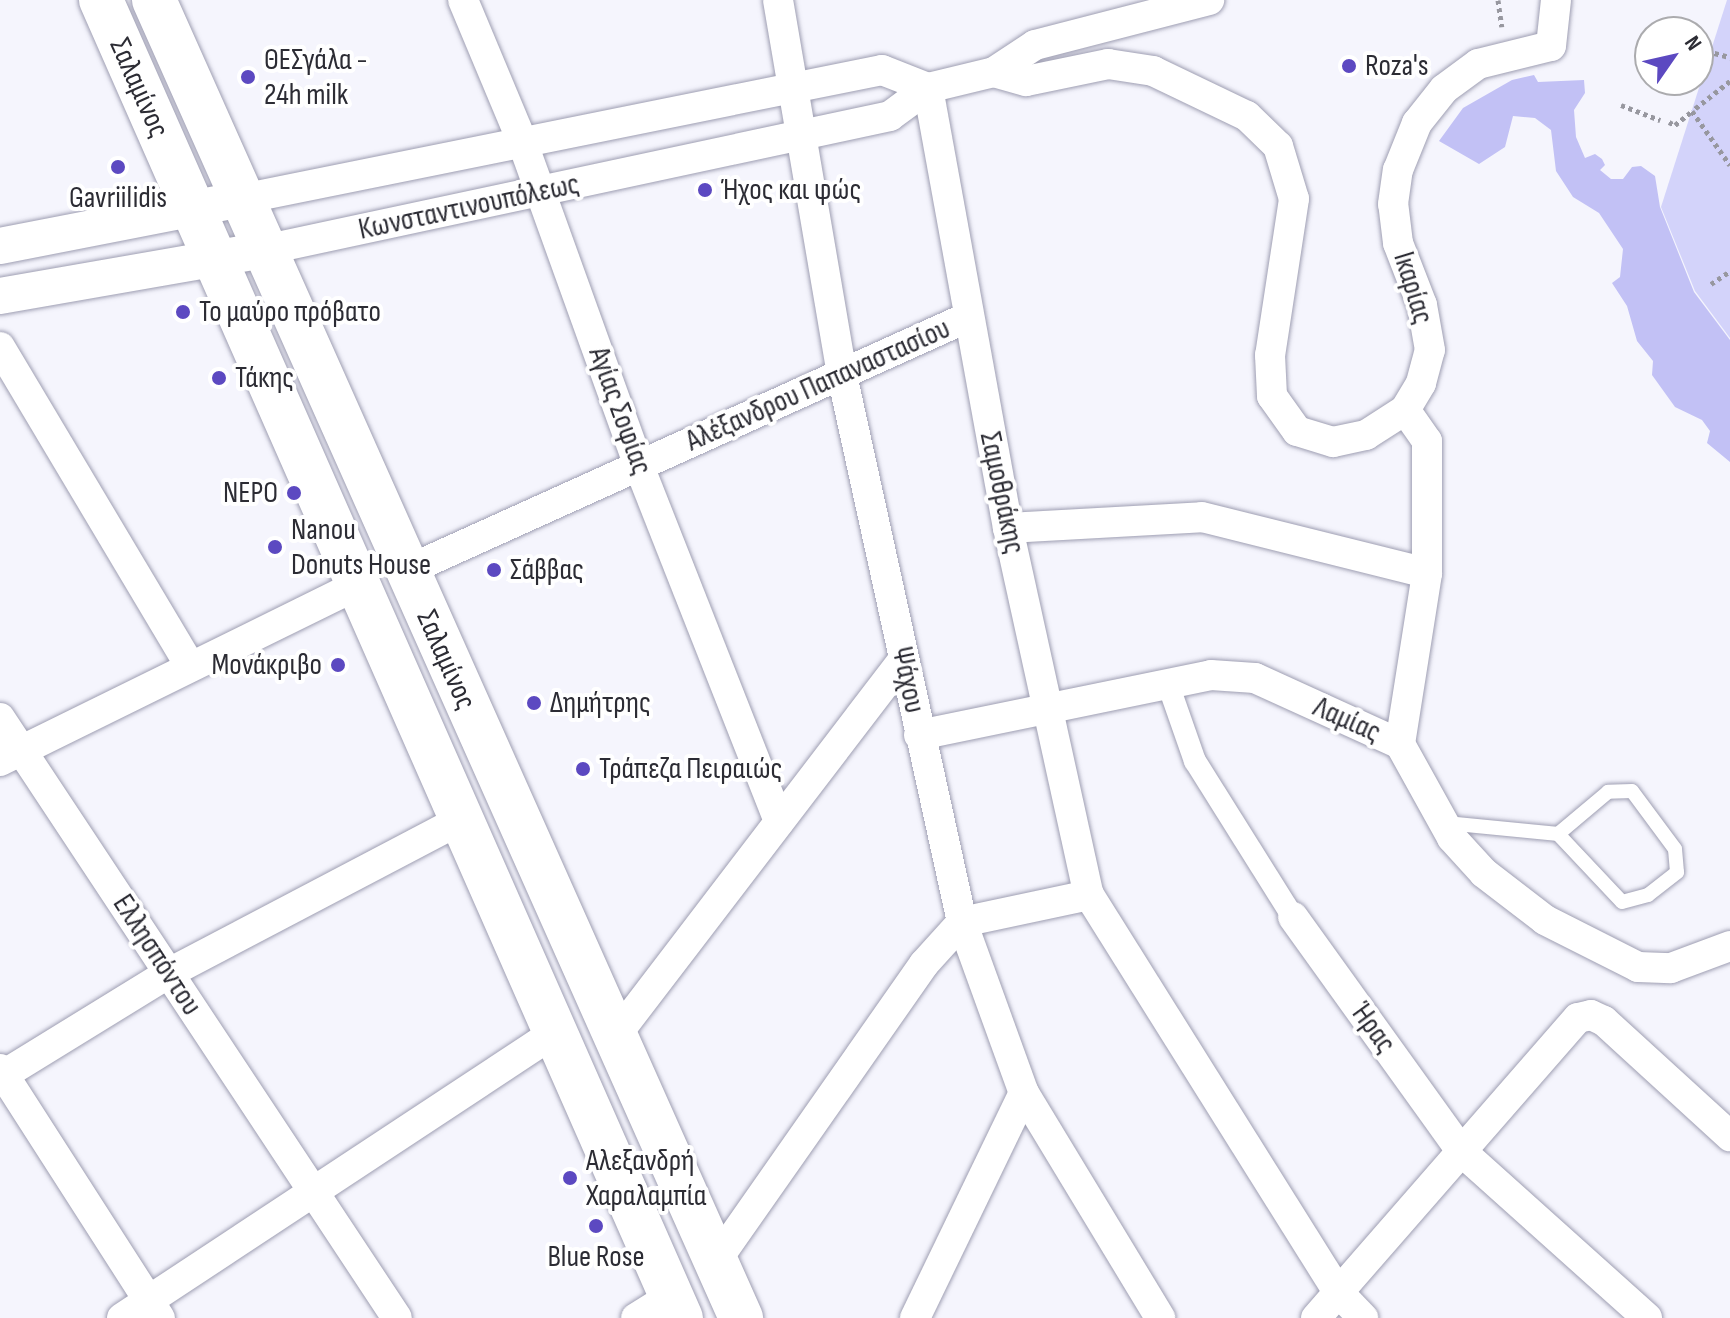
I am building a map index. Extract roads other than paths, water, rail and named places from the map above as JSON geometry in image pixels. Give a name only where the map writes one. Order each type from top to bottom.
[{"type":"main road","name":"Σαλαμίνος","points":[[101,0],[554,1033],[662,1311]]},
{"type":"main road","name":"Σαλαμίνος","points":[[154,0],[714,1264],[741,1318]]},
{"type":"street","name":"Αγίας Σοφίας","points":[[463,0],[522,141],[639,466],[779,821]]},
{"type":"street","name":"Ψάχου","points":[[778,0],[842,375],[962,922],[1024,1093],[1160,1318]]},
{"type":"street","name":"Κωνσταντινουπόλεως","points":[[0,296],[215,260],[800,138],[890,116],[928,88],[994,72],[1035,45],[1209,0]]},
{"type":"street","name":"Ικαρίας","points":[[1405,410],[1421,383],[1430,350],[1422,305],[1398,243],[1393,204],[1398,170],[1417,123],[1444,89],[1478,64],[1551,46],[1556,0]]},
{"type":"street","name":"Κωνσταντινουπόλεως","points":[[994,72],[1048,80],[1108,64],[1132,66],[1188,84],[1247,116],[1278,146],[1294,199],[1270,355],[1269,380],[1278,411],[1297,431],[1333,442],[1366,435],[1405,410]]},
{"type":"street","name":"Κωνσταντινουπόλεως","points":[[0,246],[193,210],[882,70],[928,88]]},
{"type":"street","name":"Σαμοθράκης","points":[[928,88],[966,318],[1008,528],[1089,895]]},
{"type":"street","name":"Αλέξανδρου Παπαναστασίου","points":[[406,571],[966,318]]},
{"type":"street","points":[[0,347],[190,666]]},
{"type":"street","points":[[1400,744],[1427,573],[1427,441],[1405,410]]},
{"type":"street","points":[[1008,528],[1202,517],[1427,573]]},
{"type":"street","points":[[10,755],[357,585]]},
{"type":"street","points":[[614,1038],[904,659]]},
{"type":"street","name":"Λαμίας","points":[[919,735],[1211,675],[1255,678],[1400,744],[1442,822],[1484,873],[1545,920],[1638,967],[1671,968],[1730,946]]},
{"type":"street","name":"Ήρας","points":[[1168,684],[1195,761],[1293,917],[1461,1151],[1647,1318]]},
{"type":"street","name":"Ελλησπόντου","points":[[0,718],[10,755],[169,973],[397,1318]]},
{"type":"street","points":[[154,1309],[1,1074],[169,973],[460,820]]},
{"type":"street","points":[[714,1264],[924,964],[962,922],[1089,895],[1339,1293],[1363,1318]]},
{"type":"street","points":[[1316,1318],[1567,1027],[1591,1015],[1616,1031],[1730,1136]]},
{"type":"street","points":[[122,1318],[154,1309],[315,1193],[554,1033]]},
{"type":"street","points":[[915,1318],[1024,1093]]},
{"type":"lane","points":[[1442,822],[1558,834],[1622,902],[1648,895],[1677,872],[1675,849],[1632,791],[1608,792],[1558,834]]},
{"type":"place","name":"Roza's","points":[[1349,66]]},
{"type":"place","name":"ΘΕΣγάλα - 24h milk","points":[[248,77]]},
{"type":"place","name":"Gavriilidis","points":[[118,167]]},
{"type":"place","name":"Ήχος και φώς","points":[[705,190]]},
{"type":"place","name":"Το μαύρο πρόβατο","points":[[183,312]]},
{"type":"place","name":"Τάκης","points":[[219,378]]},
{"type":"place","name":"ΝΕΡΟ","points":[[294,493]]},
{"type":"place","name":"Nanou Donuts House","points":[[275,547]]},
{"type":"place","name":"Σάββας","points":[[494,570]]},
{"type":"place","name":"Μονάκριβο","points":[[338,665]]},
{"type":"place","name":"Δημήτρης","points":[[534,703]]},
{"type":"place","name":"Τράπεζα Πειραιώς","points":[[583,769]]},
{"type":"place","name":"Αλεξανδρή Χαραλαμπία","points":[[570,1178]]},
{"type":"place","name":"Blue Rose","points":[[596,1226]]}]
